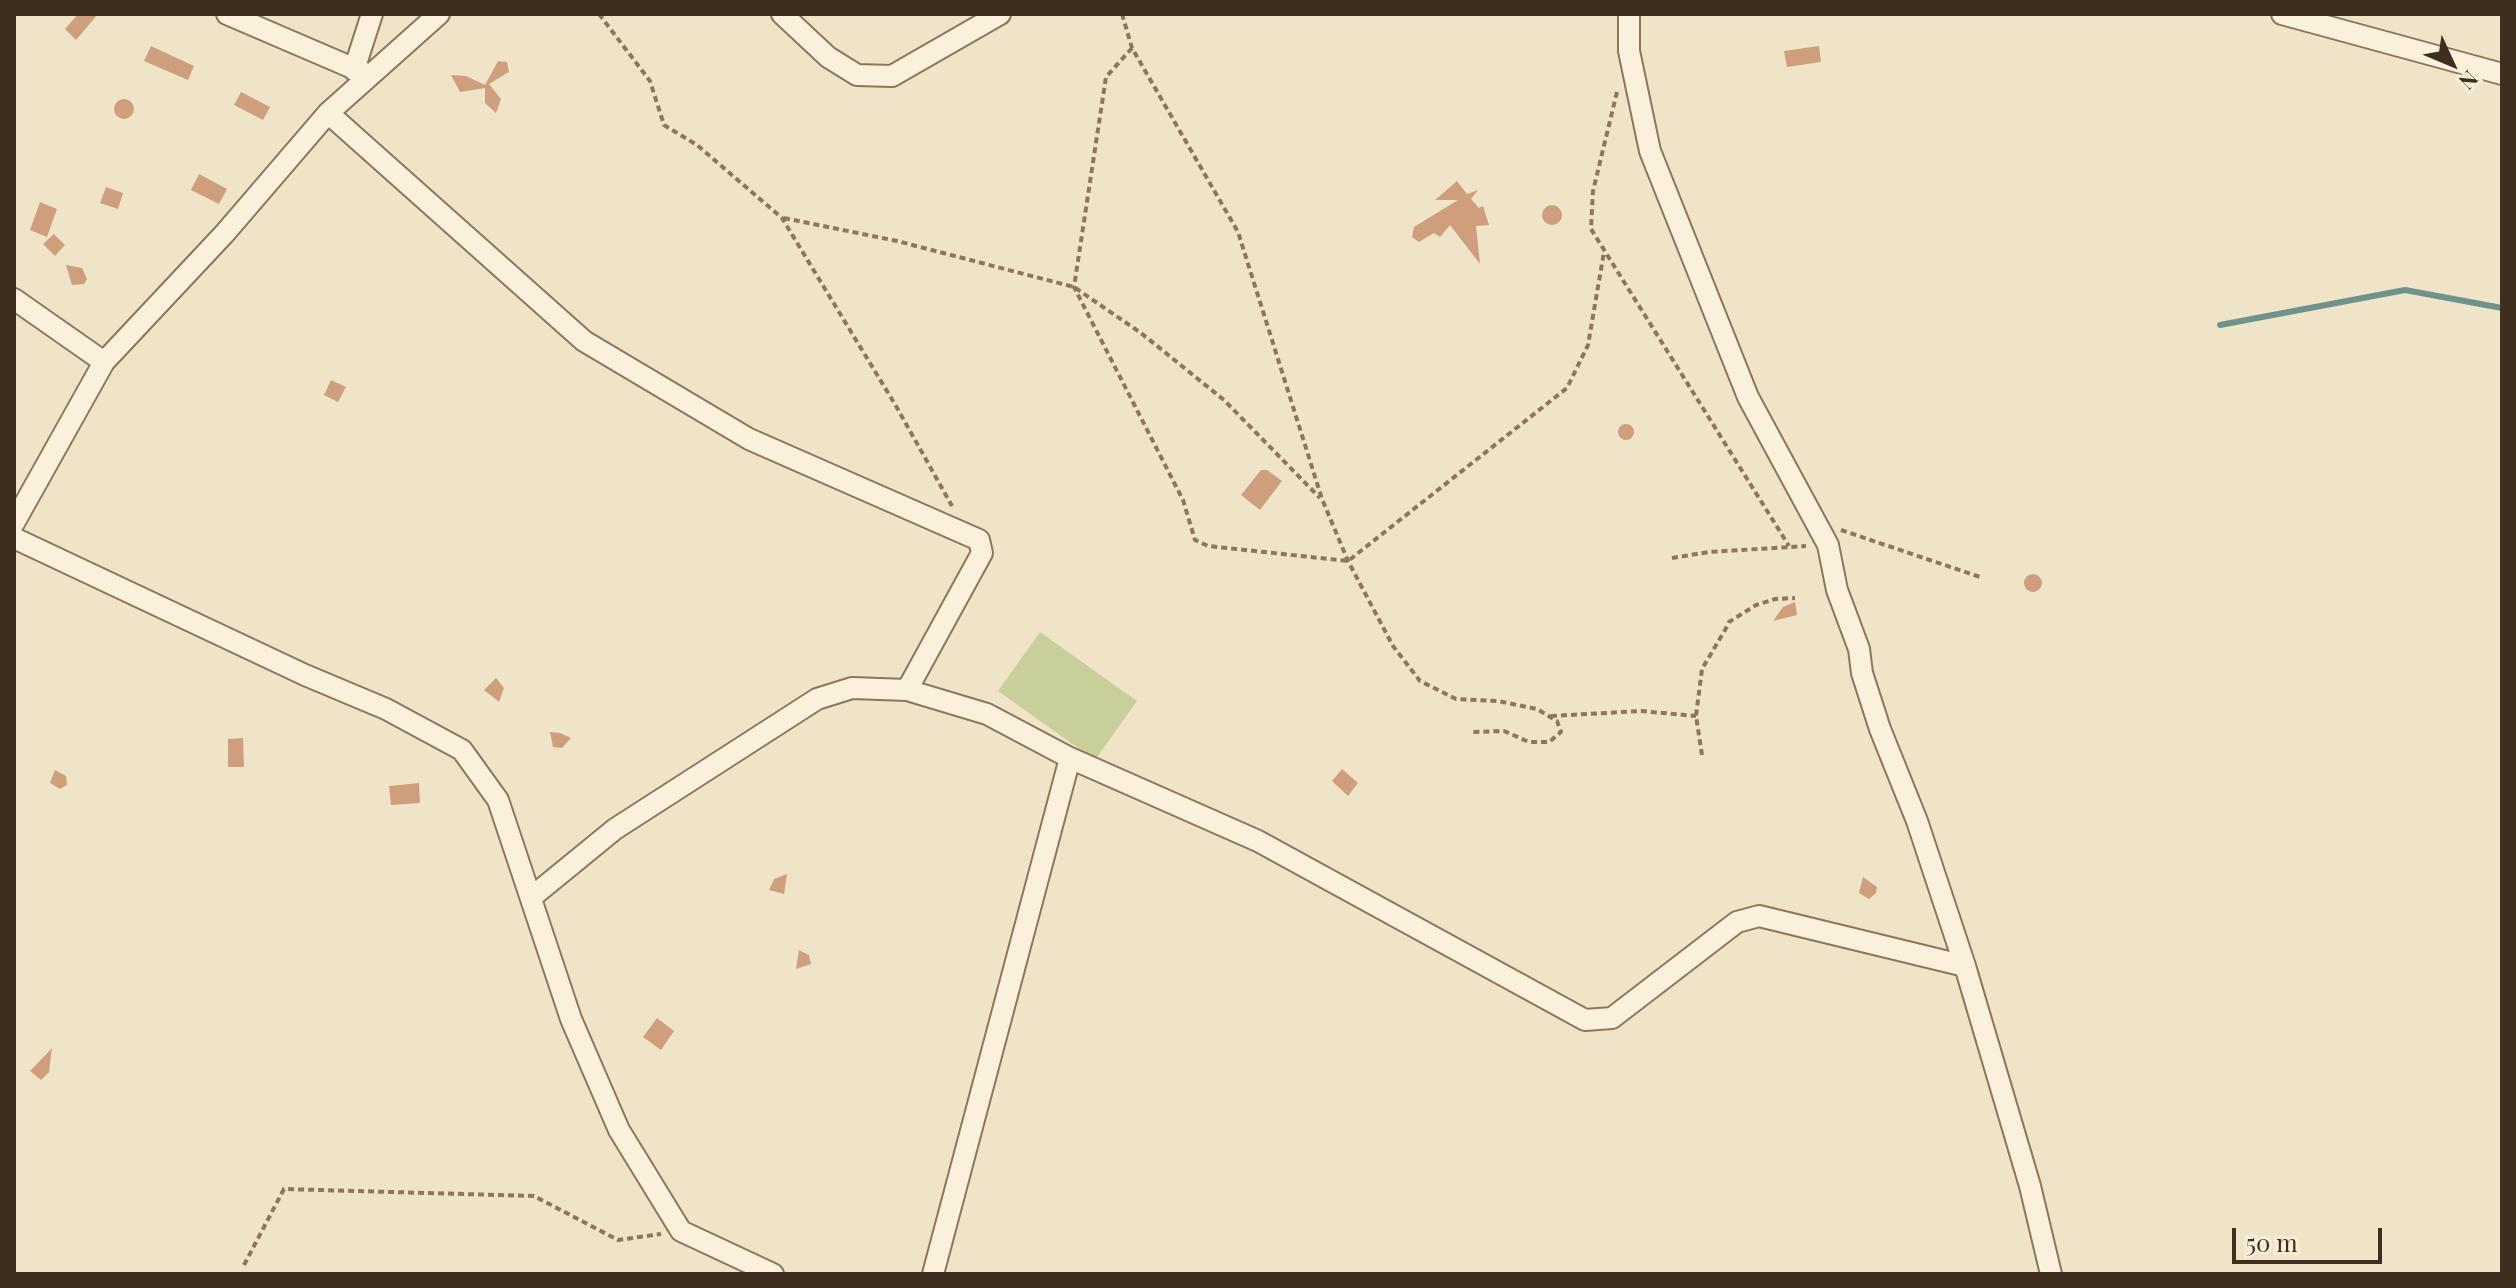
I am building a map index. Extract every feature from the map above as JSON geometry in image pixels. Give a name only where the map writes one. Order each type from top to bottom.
[{"type":"street","points":[[227,14],[362,72]]},
{"type":"street","points":[[362,72],[372,14]]},
{"type":"street","points":[[14,523],[104,362],[215,244],[362,72],[439,14]]},
{"type":"street","points":[[782,14],[828,57],[857,75],[892,76],[1000,14]]},
{"type":"street","points":[[1629,14],[1629,51],[1650,151],[1748,397],[1828,545],[1837,590],[1859,649],[1862,673],[1880,729],[1917,821],[1965,966],[2030,1186],[2051,1274]]},
{"type":"street","points":[[2282,14],[2502,74]]},
{"type":"street","points":[[328,113],[594,348],[749,439],[979,540],[982,553],[907,690]]},
{"type":"street","points":[[14,299],[104,362]]},
{"type":"street","points":[[14,538],[305,675],[386,709],[462,750],[498,800],[533,896],[571,1019],[619,1130],[681,1231],[773,1274]]},
{"type":"street","points":[[533,896],[615,829],[817,699],[852,688],[907,690],[987,714],[1070,758],[1258,841],[1585,1020],[1612,1018],[1737,922],[1759,916],[1965,966]]},
{"type":"street","points":[[933,1274],[1070,758]]},
{"type":"path","points":[[599,14],[650,81],[664,125],[697,145],[782,218],[896,406],[967,533]]},
{"type":"path","points":[[1122,14],[1132,48],[1238,232],[1322,499],[1348,561],[1393,646],[1420,681],[1456,699],[1498,701],[1537,709],[1557,721],[1561,732],[1549,742],[1529,742],[1504,731],[1473,732]]},
{"type":"path","points":[[1132,48],[1106,77],[1074,287],[1183,500],[1195,540],[1208,546],[1348,561],[1567,388],[1588,345],[1604,252]]},
{"type":"path","points":[[1629,51],[1593,191],[1591,229],[1789,546]]},
{"type":"path","points":[[782,218],[897,241],[1074,287],[1141,333],[1224,400],[1322,499]]},
{"type":"path","points":[[1816,522],[1983,578]]},
{"type":"path","points":[[1672,558],[1828,545]]},
{"type":"path","points":[[1702,755],[1696,716],[1702,669],[1729,622],[1756,605],[1775,599],[1795,598]]},
{"type":"path","points":[[1549,716],[1641,711],[1696,716]]},
{"type":"path","points":[[244,1265],[284,1189],[534,1196],[618,1240],[681,1231]]},
{"type":"green space","points":[[1040,632],[1137,701],[1095,760],[998,691]]},
{"type":"building","points":[[78,14],[98,14],[76,40],[65,29]]},
{"type":"building","points":[[151,46],[194,66],[188,80],[144,61]]},
{"type":"building","points":[[1819,46],[1821,62],[1787,67],[1784,51]]},
{"type":"building","points":[[498,61],[507,62],[509,72],[489,84],[501,99],[496,113],[485,103],[485,88],[460,92],[451,75],[466,76],[485,85]]},
{"type":"building","points":[[241,92],[270,107],[263,120],[234,105]]},
{"type":"building","points":[[124,99],[131,102],[134,109],[131,116],[124,119],[117,116],[114,109],[117,102]]},
{"type":"building","points":[[199,174],[227,189],[219,204],[191,190]]},
{"type":"building","points":[[1457,181],[1467,194],[1478,190],[1471,199],[1479,208],[1483,206],[1489,225],[1476,226],[1480,264],[1450,225],[1440,237],[1434,233],[1419,242],[1412,237],[1414,227],[1458,200],[1435,200]]},
{"type":"building","points":[[106,187],[123,193],[118,209],[100,203]]},
{"type":"building","points":[[40,202],[57,209],[47,237],[30,230]]},
{"type":"building","points":[[1552,205],[1559,208],[1562,215],[1559,222],[1552,225],[1545,222],[1542,215],[1545,208]]},
{"type":"building","points":[[54,234],[65,245],[55,256],[43,244]]},
{"type":"building","points":[[66,265],[82,268],[87,279],[84,284],[72,285]]},
{"type":"building","points":[[331,380],[346,387],[338,402],[324,395]]},
{"type":"building","points":[[1623,424],[1629,424],[1634,432],[1632,438],[1623,440],[1618,435],[1618,429]]},
{"type":"building","points":[[1261,470],[1267,470],[1282,481],[1260,510],[1241,495]]},
{"type":"building","points":[[2033,574],[2042,583],[2033,592],[2024,583]]},
{"type":"building","points":[[1795,602],[1797,615],[1773,621],[1783,607]]},
{"type":"building","points":[[496,678],[504,688],[499,702],[484,690]]},
{"type":"building","points":[[550,732],[571,738],[562,748],[553,747]]},
{"type":"building","points":[[243,738],[244,767],[228,767],[228,739]]},
{"type":"building","points":[[1342,769],[1358,783],[1348,796],[1332,781]]},
{"type":"building","points":[[55,770],[66,776],[67,785],[60,789],[50,783]]},
{"type":"building","points":[[419,783],[420,803],[391,805],[389,786]]},
{"type":"building","points":[[787,874],[784,894],[769,890],[774,879]]},
{"type":"building","points":[[1863,877],[1877,887],[1876,893],[1869,899],[1859,893]]},
{"type":"building","points":[[799,950],[809,955],[811,964],[796,969]]},
{"type":"building","points":[[657,1018],[674,1031],[661,1050],[643,1037]]},
{"type":"building","points":[[52,1048],[49,1072],[41,1080],[30,1071]]},
{"type":"waterway","points":[[2220,325],[2405,290],[2502,308]]}]
